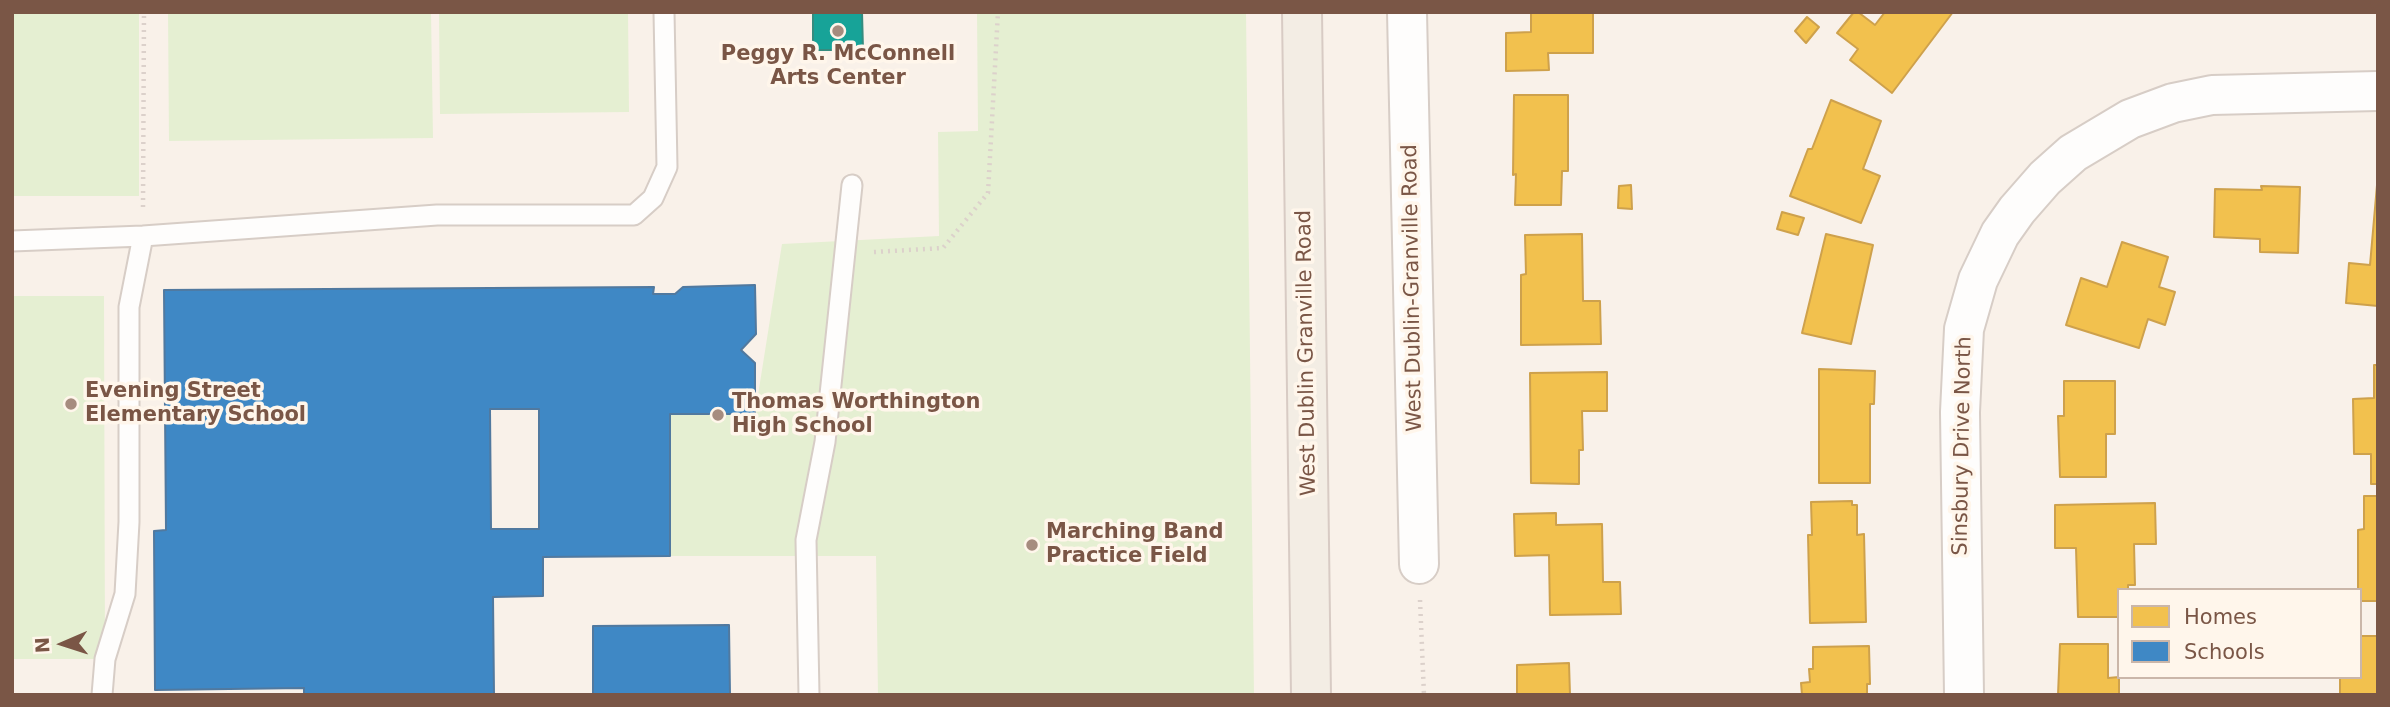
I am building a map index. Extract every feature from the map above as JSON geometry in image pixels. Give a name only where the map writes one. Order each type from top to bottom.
[{"type":"main road","name":"West Dublin Granville Road","points":[[1302,12],[1311,695]]},
{"type":"street","name":"West Dublin-Granville Road","points":[[1408,12],[1419,564]]},
{"type":"street","name":"Sinsbury Drive North","points":[[1964,695],[1959,412],[1964,329],[1978,280],[2000,234],[2045,178],[2073,153],[2130,119],[2173,103],[2212,95],[2378,91]]},
{"type":"lane","points":[[12,241],[143,236],[437,215],[634,215],[653,198],[667,167],[664,12]]},
{"type":"lane","points":[[809,695],[806,540],[825,443],[852,185]]},
{"type":"lane","points":[[102,695],[105,659],[125,594],[129,522],[129,307],[143,236]]},
{"type":"path","points":[[143,236],[144,12]]},
{"type":"path","points":[[874,252],[943,248],[988,194],[998,12]]},
{"type":"path","points":[[1419,564],[1424,695]]},
{"type":"green space","points":[[12,12],[139,12],[139,196],[12,196]]},
{"type":"green space","points":[[168,12],[431,12],[433,138],[169,141]]},
{"type":"green space","points":[[439,12],[628,12],[629,112],[440,114]]},
{"type":"green space","points":[[977,12],[1246,12],[1254,695],[878,695],[876,556],[670,556],[670,414],[755,414],[782,244],[939,236],[938,132],[978,131]]},
{"type":"green space","points":[[12,296],[104,296],[105,659],[12,659]]},
{"type":"building: Homes","points":[[1531,12],[1593,12],[1593,53],[1548,53],[1549,70],[1506,71],[1506,33],[1531,32]]},
{"type":"building: Homes","points":[[1854,12],[1858,12],[1875,25],[1885,12],[1953,12],[1892,93],[1850,60],[1858,49],[1837,33]]},
{"type":"building: Homes","points":[[1807,17],[1819,27],[1806,43],[1795,31]]},
{"type":"building: Homes","points":[[1514,95],[1568,95],[1568,171],[1562,171],[1561,205],[1515,205]]},
{"type":"building: Homes","points":[[1831,100],[1881,121],[1863,169],[1880,176],[1861,223],[1790,196]]},
{"type":"building: Homes","points":[[1631,185],[1632,209],[1618,208],[1619,186]]},
{"type":"building: Homes","points":[[2377,185],[2378,306],[2346,303],[2349,263],[2370,265]]},
{"type":"building: Homes","points":[[2261,186],[2300,187],[2298,253],[2260,252],[2260,239],[2214,237],[2215,189],[2262,190]]},
{"type":"building: Homes","points":[[1782,212],[1804,218],[1798,235],[1777,229]]},
{"type":"building: Homes","points":[[1582,234],[1583,301],[1600,301],[1601,344],[1521,345],[1521,275],[1526,274],[1525,235]]},
{"type":"building: Homes","points":[[1826,234],[1873,245],[1851,344],[1802,333]]},
{"type":"building: Homes","points":[[2122,242],[2168,257],[2159,287],[2175,292],[2165,325],[2148,319],[2139,348],[2066,325],[2081,278],[2107,287]]},
{"type":"building: Homes","points":[[2374,365],[2378,365],[2378,484],[2371,484],[2371,454],[2354,454],[2353,399],[2374,398]]},
{"type":"building: Homes","points":[[1819,369],[1875,371],[1874,404],[1870,404],[1870,483],[1819,483]]},
{"type":"building: Homes","points":[[1607,372],[1607,411],[1582,411],[1583,450],[1579,450],[1579,484],[1531,483],[1530,373]]},
{"type":"building: Homes","points":[[2064,381],[2115,381],[2115,434],[2106,434],[2106,477],[2060,477],[2058,416],[2064,416]]},
{"type":"building: Homes","points":[[2364,496],[2378,496],[2378,601],[2362,601],[2362,588],[2358,588],[2358,530],[2364,529]]},
{"type":"building: Homes","points":[[1852,501],[1852,505],[1857,505],[1857,535],[1864,534],[1866,622],[1810,623],[1808,535],[1812,535],[1811,502]]},
{"type":"building: Homes","points":[[2155,503],[2156,544],[2134,544],[2135,585],[2117,588],[2117,617],[2078,617],[2076,548],[2055,548],[2055,505]]},
{"type":"building: Homes","points":[[1556,513],[1556,525],[1602,524],[1603,582],[1620,582],[1621,614],[1550,615],[1549,555],[1515,556],[1514,514]]},
{"type":"building: Homes","points":[[2362,636],[2378,636],[2378,695],[2340,695],[2340,679],[2362,679]]},
{"type":"building: Homes","points":[[2060,644],[2108,644],[2108,678],[2119,679],[2119,695],[2058,695]]},
{"type":"building: Homes","points":[[1869,646],[1870,684],[1867,684],[1867,695],[1802,695],[1801,683],[1810,682],[1809,669],[1813,669],[1813,647]]},
{"type":"building: Homes","points":[[1569,663],[1570,695],[1517,695],[1517,665]]},
{"type":"building: Schools","name":"Thomas Worthington High School","points":[[755,285],[756,334],[741,350],[755,363],[755,414],[670,414],[670,556],[543,557],[543,596],[493,597],[494,695],[304,695],[304,688],[155,690],[154,531],[166,530],[164,290],[654,287],[653,294],[675,294],[683,287]],"holes":[[[490,409],[539,409],[539,529],[491,529]]]},
{"type":"building: Schools","points":[[729,625],[730,695],[593,695],[593,626]]},
{"type":"building: Public","name":"Peggy R. McConnell Arts Center","points":[[813,12],[862,12],[863,50],[813,50]]},
{"type":"place","name":"Peggy R. McConnell Arts Center","points":[[838,31]]},
{"type":"place","name":"Evening Street Elementary School","points":[[71,404]]},
{"type":"place","name":"Thomas Worthington High School","points":[[718,415]]},
{"type":"place","name":"Marching Band Practice Field","points":[[1032,545]]}]
